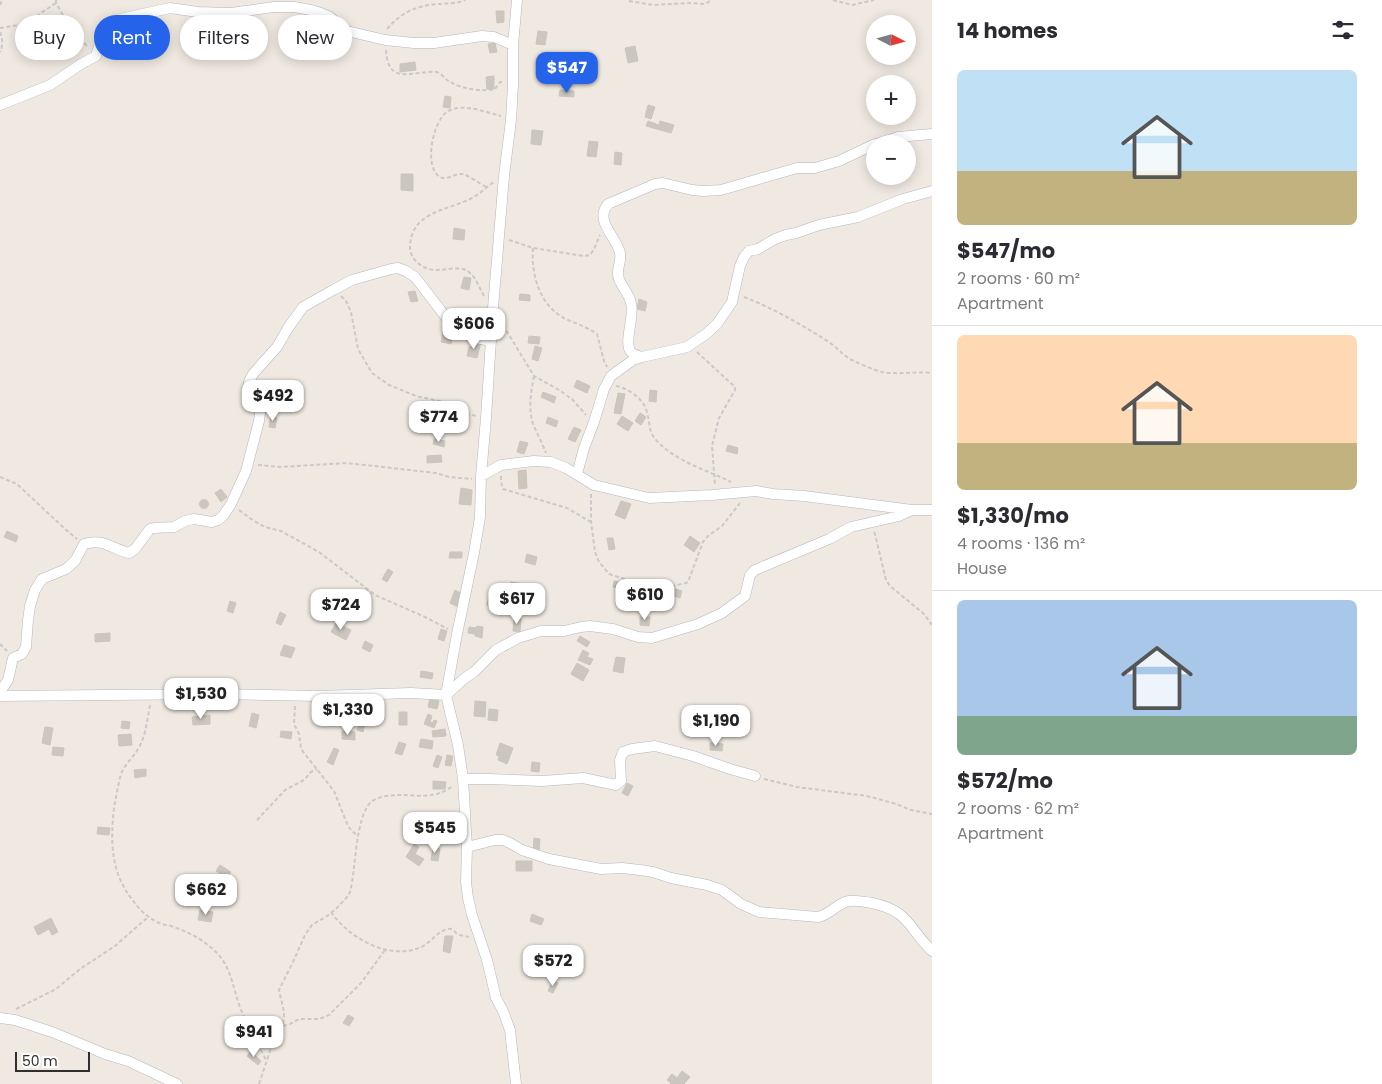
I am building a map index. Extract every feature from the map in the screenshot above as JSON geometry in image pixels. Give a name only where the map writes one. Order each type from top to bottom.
[{"type":"street","points":[[516,1084],[510,1030],[496,998],[467,892],[467,846],[463,779],[458,745],[446,695],[480,518],[481,476],[493,308],[504,176],[511,120],[513,46],[517,0]]},
{"type":"street","points":[[138,15],[170,8],[198,12],[231,13],[274,7],[294,7],[311,10],[330,17],[347,30],[382,39],[414,43],[434,43],[482,36],[504,40],[513,46]]},
{"type":"street","points":[[0,105],[50,85],[94,57]]},
{"type":"street","points":[[916,135],[932,134]]},
{"type":"street","points":[[642,357],[632,353],[628,345],[632,304],[618,277],[621,260],[620,251],[616,241],[606,228],[604,220],[603,213],[608,204],[655,184],[663,183],[692,190],[721,190],[797,168],[815,168],[839,161],[866,149]]},
{"type":"street","points":[[577,474],[608,380],[633,360],[689,346],[717,324],[732,302],[740,266],[749,251],[758,249],[786,235],[796,234],[819,225],[858,217],[903,199],[932,191]]},
{"type":"street","points":[[0,692],[7,684],[13,658],[22,654],[26,647],[29,613],[35,590],[42,579],[66,569],[75,561],[84,544],[102,542],[129,552],[135,549],[150,529],[174,527],[194,519],[212,522],[223,516],[231,504],[248,463],[260,413],[259,407],[248,388],[252,374],[277,347],[303,307],[352,280],[398,268],[415,278],[444,316],[461,330],[471,337],[491,341]]},
{"type":"street","points":[[481,476],[501,465],[534,461],[551,462],[566,468],[594,485],[649,498],[756,491],[912,510],[932,510]]},
{"type":"street","points":[[0,696],[218,694],[318,696],[411,693],[446,695],[474,672],[496,650],[529,634],[541,631],[564,631],[590,626],[613,629],[638,637],[652,638],[698,624],[722,614],[745,596],[750,575],[755,570],[851,528],[899,516],[912,510]]},
{"type":"street","points":[[463,779],[542,781],[583,778],[616,785],[621,781],[620,760],[623,752],[654,746],[693,756],[755,776]]},
{"type":"street","points":[[467,846],[503,840],[526,852],[549,859],[601,869],[631,869],[652,872],[722,890],[741,904],[764,912],[818,917],[824,916],[842,903],[849,901],[880,905],[900,914],[932,951]]},
{"type":"street","points":[[0,1018],[15,1020],[52,1032],[105,1054],[128,1061],[177,1084]]},
{"type":"path","points":[[0,5],[2,0]]},
{"type":"path","points":[[465,0],[418,7],[407,12],[392,23],[382,39],[389,67],[393,72],[405,75],[436,72],[449,82],[484,90],[495,90],[501,82],[513,85]]},
{"type":"path","points":[[629,1],[653,5],[690,1],[705,4],[712,0]]},
{"type":"path","points":[[833,0],[852,5],[874,0]]},
{"type":"path","points":[[0,28],[24,24],[56,2],[71,29],[94,54]]},
{"type":"path","points":[[0,32],[2,47],[0,52]]},
{"type":"path","points":[[486,187],[465,174],[447,178],[438,176],[431,159],[435,130],[442,117],[448,111],[459,108],[470,108],[511,120]]},
{"type":"path","points":[[493,308],[472,274],[461,269],[434,270],[427,268],[413,258],[410,252],[410,243],[416,225],[423,219],[472,198],[504,176]]},
{"type":"path","points":[[499,239],[533,248],[584,256],[590,255],[601,233],[606,228]]},
{"type":"path","points":[[533,248],[532,260],[541,295],[551,309],[597,334],[608,380],[630,392],[645,406],[652,435],[659,444],[677,457],[715,474],[747,492],[722,526],[708,536],[704,542],[688,582],[659,589],[609,574],[599,562],[595,552],[590,522],[591,490],[594,485]]},
{"type":"path","points":[[335,288],[346,301],[351,312],[358,349],[372,373],[389,385],[416,396],[450,402],[462,413],[486,418]]},
{"type":"path","points":[[734,294],[759,303],[813,332],[850,359],[881,372],[932,373]]},
{"type":"path","points":[[502,325],[534,376],[572,399],[594,422]]},
{"type":"path","points":[[689,346],[735,387],[716,427],[712,446],[715,474],[715,487],[712,495]]},
{"type":"path","points":[[534,376],[530,411],[534,425],[551,462]]},
{"type":"path","points":[[248,463],[280,467],[348,463],[436,473],[463,479],[481,476]]},
{"type":"path","points":[[501,465],[503,489],[567,508],[590,522]]},
{"type":"path","points":[[0,477],[17,484],[84,544]]},
{"type":"path","points":[[231,504],[254,521],[265,527],[281,531],[319,552],[375,595],[425,616],[457,634]]},
{"type":"path","points":[[865,524],[875,534],[886,580],[890,586],[924,614],[932,625]]},
{"type":"path","points":[[294,695],[294,724],[299,734],[301,749],[334,791],[348,826],[358,836]]},
{"type":"path","points":[[150,696],[148,715],[142,739],[138,749],[121,775],[114,808],[112,848],[119,879],[126,892],[148,917],[158,923],[190,933],[217,954],[225,964],[241,1010],[266,1060]]},
{"type":"path","points":[[257,820],[285,790],[306,779],[311,772],[318,769]]},
{"type":"path","points":[[755,776],[790,786],[867,796],[911,810],[932,814]]},
{"type":"path","points":[[259,1084],[266,1060],[282,1026],[284,1012],[279,994],[280,985],[312,925],[331,912],[350,892],[358,836],[364,814],[369,805],[377,799],[391,796],[425,797],[434,795],[445,791],[463,779]]},
{"type":"path","points":[[331,912],[341,925],[359,939],[385,950],[400,951],[421,948],[449,929],[454,930],[461,936],[479,937]]},
{"type":"path","points":[[15,1010],[56,989],[69,980],[80,968],[115,946],[148,917]]},
{"type":"path","points":[[282,1026],[299,1019],[319,1019],[329,1015],[362,983],[385,950]]},
{"type":"building","points":[[496,11],[504,11],[504,22],[497,23]]},
{"type":"building","points":[[538,31],[547,32],[545,45],[536,44]]},
{"type":"building","points":[[495,43],[497,52],[490,53],[488,44]]},
{"type":"building","points":[[635,46],[638,61],[628,63],[625,48]]},
{"type":"building","points":[[415,62],[416,70],[400,72],[400,64]]},
{"type":"building","points":[[494,76],[494,89],[487,89],[486,77]]},
{"type":"building","points":[[560,90],[574,91],[574,97],[559,96]]},
{"type":"building","points":[[445,96],[451,97],[450,108],[443,107]]},
{"type":"building","points":[[648,105],[655,107],[651,119],[645,117]]},
{"type":"building","points":[[648,121],[659,125],[660,121],[674,125],[671,133],[646,126]]},
{"type":"building","points":[[532,130],[543,131],[541,145],[531,144]]},
{"type":"building","points":[[589,141],[598,142],[596,157],[587,156]]},
{"type":"building","points":[[615,152],[622,153],[621,165],[614,164]]},
{"type":"building","points":[[401,174],[413,174],[413,191],[401,190]]},
{"type":"building","points":[[454,228],[465,230],[464,240],[453,239]]},
{"type":"building","points":[[464,277],[471,278],[469,290],[461,288]]},
{"type":"building","points":[[415,291],[418,301],[411,302],[408,292]]},
{"type":"building","points":[[520,294],[530,295],[530,301],[519,300]]},
{"type":"building","points":[[639,299],[647,302],[645,311],[637,309]]},
{"type":"building","points":[[444,327],[454,329],[451,344],[441,342]]},
{"type":"building","points":[[529,336],[540,337],[539,344],[528,343]]},
{"type":"building","points":[[474,340],[481,342],[477,358],[467,356],[469,347],[473,347]]},
{"type":"building","points":[[535,346],[542,348],[538,361],[532,359]]},
{"type":"building","points":[[577,380],[590,386],[587,393],[574,387]]},
{"type":"building","points":[[650,390],[657,391],[656,402],[649,401]]},
{"type":"building","points":[[543,392],[556,397],[554,403],[541,397]]},
{"type":"building","points":[[618,393],[625,394],[621,414],[614,413]]},
{"type":"building","points":[[640,413],[646,417],[641,425],[635,421]]},
{"type":"building","points":[[448,416],[454,417],[452,430],[445,428]]},
{"type":"building","points":[[622,416],[633,423],[628,431],[617,424]]},
{"type":"building","points":[[271,417],[277,418],[275,428],[269,427]]},
{"type":"building","points":[[548,417],[558,421],[556,427],[546,423]]},
{"type":"building","points":[[574,427],[581,430],[575,442],[568,439]]},
{"type":"building","points":[[434,439],[445,441],[444,447],[433,444]]},
{"type":"building","points":[[520,441],[528,443],[524,454],[517,452]]},
{"type":"building","points":[[728,445],[738,448],[737,454],[726,451]]},
{"type":"building","points":[[441,455],[442,462],[427,463],[427,456]]},
{"type":"building","points":[[526,470],[527,488],[519,489],[518,471]]},
{"type":"building","points":[[461,488],[472,490],[471,505],[459,504]]},
{"type":"building","points":[[221,489],[227,497],[221,502],[215,493]]},
{"type":"building","points":[[204,499],[209,504],[204,509],[199,504]]},
{"type":"building","points":[[621,501],[631,504],[625,519],[615,515]]},
{"type":"building","points":[[7,531],[18,536],[16,542],[4,537]]},
{"type":"building","points":[[690,536],[700,543],[694,552],[684,545]]},
{"type":"building","points":[[607,538],[613,538],[615,549],[609,550]]},
{"type":"building","points":[[450,552],[462,552],[462,558],[449,558]]},
{"type":"building","points":[[527,554],[537,557],[535,565],[525,562]]},
{"type":"building","points":[[388,569],[393,572],[387,582],[382,579]]},
{"type":"building","points":[[614,581],[625,583],[624,589],[613,587]]},
{"type":"building","points":[[511,582],[524,584],[523,590],[510,588]]},
{"type":"building","points":[[673,588],[682,591],[680,598],[671,595]]},
{"type":"building","points":[[455,590],[465,595],[460,608],[450,603]]},
{"type":"building","points":[[491,590],[500,592],[497,601],[509,604],[512,593],[519,595],[514,613],[501,610],[500,614],[491,611],[493,606],[487,605]]},
{"type":"building","points":[[230,601],[236,603],[233,613],[227,611]]},
{"type":"building","points":[[280,612],[286,615],[281,625],[276,623]]},
{"type":"building","points":[[640,617],[650,617],[649,626],[640,625]]},
{"type":"building","points":[[514,618],[521,619],[520,632],[513,631]]},
{"type":"building","points":[[336,623],[351,630],[346,640],[331,632]]},
{"type":"building","points":[[477,626],[483,627],[482,638],[468,633],[469,627],[476,628]]},
{"type":"building","points":[[441,629],[447,631],[444,641],[438,639]]},
{"type":"building","points":[[110,633],[110,641],[95,642],[95,634]]},
{"type":"building","points":[[580,636],[590,642],[587,647],[577,641]]},
{"type":"building","points":[[365,641],[373,645],[370,652],[362,648]]},
{"type":"building","points":[[284,645],[295,648],[291,658],[280,655]]},
{"type":"building","points":[[583,650],[589,653],[587,657],[593,659],[590,665],[578,660]]},
{"type":"building","points":[[616,657],[625,658],[623,673],[613,671]]},
{"type":"building","points":[[577,663],[589,670],[583,681],[571,674]]},
{"type":"building","points":[[421,671],[433,673],[432,679],[420,677]]},
{"type":"building","points":[[430,698],[439,701],[437,709],[428,707]]},
{"type":"building","points":[[475,701],[486,702],[485,717],[474,716]]},
{"type":"building","points":[[489,709],[498,710],[497,721],[488,720]]},
{"type":"building","points":[[399,712],[407,712],[407,725],[399,725]]},
{"type":"building","points":[[252,713],[259,715],[256,728],[249,726]]},
{"type":"building","points":[[428,714],[432,716],[430,722],[437,721],[434,728],[424,724]]},
{"type":"building","points":[[210,715],[210,724],[193,725],[192,717]]},
{"type":"building","points":[[361,718],[366,719],[363,732],[357,730]]},
{"type":"building","points":[[122,721],[130,722],[129,729],[121,728]]},
{"type":"building","points":[[45,727],[53,728],[50,745],[42,743]]},
{"type":"building","points":[[445,729],[446,736],[433,737],[432,731]]},
{"type":"building","points":[[281,731],[292,732],[291,739],[280,737]]},
{"type":"building","points":[[342,731],[355,732],[355,740],[342,739]]},
{"type":"building","points":[[131,734],[132,745],[119,746],[118,735]]},
{"type":"building","points":[[421,739],[433,741],[432,749],[419,747]]},
{"type":"building","points":[[399,742],[406,744],[402,755],[395,753]]},
{"type":"building","points":[[500,743],[513,748],[507,764],[498,760],[499,756],[496,755]]},
{"type":"building","points":[[710,743],[723,744],[722,751],[710,750]]},
{"type":"building","points":[[53,747],[64,748],[63,756],[52,755]]},
{"type":"building","points":[[334,748],[339,750],[333,765],[327,762]]},
{"type":"building","points":[[437,755],[442,757],[438,768],[433,766]]},
{"type":"building","points":[[447,755],[453,756],[451,766],[445,765]]},
{"type":"building","points":[[532,762],[540,763],[539,772],[531,771]]},
{"type":"building","points":[[146,769],[146,776],[135,778],[134,770]]},
{"type":"building","points":[[433,781],[446,782],[445,789],[433,789]]},
{"type":"building","points":[[627,783],[633,786],[628,796],[622,793]]},
{"type":"building","points":[[98,827],[110,828],[109,835],[97,834]]},
{"type":"building","points":[[534,838],[540,839],[539,852],[533,852]]},
{"type":"building","points":[[414,844],[419,847],[415,854],[424,859],[419,866],[406,857]]},
{"type":"building","points":[[433,847],[440,849],[438,861],[431,860]]},
{"type":"building","points":[[516,861],[532,861],[532,871],[516,871]]},
{"type":"building","points":[[220,865],[231,872],[227,878],[216,871]]},
{"type":"building","points":[[200,910],[213,912],[211,922],[198,920]]},
{"type":"building","points":[[532,914],[544,919],[541,925],[530,921]]},
{"type":"building","points":[[51,918],[58,932],[52,935],[49,929],[38,935],[34,927]]},
{"type":"building","points":[[445,936],[453,936],[450,953],[443,951]]},
{"type":"building","points":[[553,980],[558,983],[553,993],[548,991]]},
{"type":"building","points":[[348,1015],[354,1018],[349,1026],[343,1023]]},
{"type":"building","points":[[251,1051],[261,1061],[258,1065],[247,1056]]},
{"type":"building","points":[[682,1071],[690,1077],[684,1084],[670,1084],[667,1080],[672,1074],[677,1078]]}]
